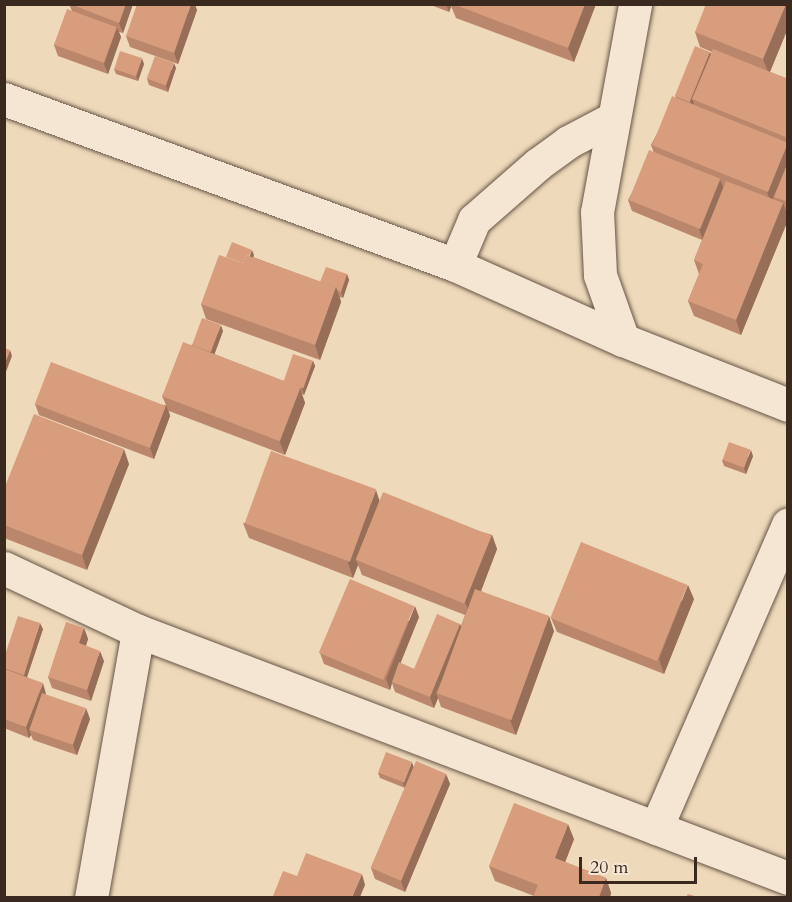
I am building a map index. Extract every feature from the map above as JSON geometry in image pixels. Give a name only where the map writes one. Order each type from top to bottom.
[{"type":"street","points":[[622,340],[600,275],[597,212],[635,4]]},
{"type":"street","points":[[7,108],[455,265],[622,340],[788,405]]},
{"type":"street","points":[[455,265],[474,220],[538,164],[568,142],[614,118]]},
{"type":"street","points":[[656,828],[788,525]]},
{"type":"street","points":[[4,568],[138,631],[788,878]]},
{"type":"street","points":[[92,897],[138,631]]},
{"type":"building","points":[[70,4],[126,4],[119,23]]},
{"type":"building","points":[[137,4],[191,4],[174,53],[126,36]]},
{"type":"building","points":[[453,4],[585,4],[568,48]]},
{"type":"building","points":[[706,4],[786,4],[763,59],[695,32]]},
{"type":"building","points":[[67,9],[117,27],[104,63],[54,45]]},
{"type":"building","points":[[695,46],[710,52],[690,102],[675,96]]},
{"type":"building","points":[[713,49],[788,79],[788,138],[692,99]]},
{"type":"building","points":[[120,51],[142,58],[136,76],[114,69]]},
{"type":"building","points":[[155,56],[174,63],[166,85],[147,79]]},
{"type":"building","points":[[672,96],[788,143],[768,192],[652,145]]},
{"type":"building","points":[[649,150],[720,179],[700,229],[629,200]]},
{"type":"building","points":[[788,162],[788,202],[774,197]]},
{"type":"building","points":[[726,181],[783,203],[736,320],[688,301],[703,264],[694,260]]},
{"type":"building","points":[[232,242],[252,250],[249,256],[246,255],[243,263],[226,257]]},
{"type":"building","points":[[219,255],[243,263],[246,255],[336,287],[315,345],[201,304]]},
{"type":"building","points":[[326,267],[347,274],[341,292],[336,287],[320,282]]},
{"type":"building","points":[[202,318],[221,325],[211,352],[192,345]]},
{"type":"building","points":[[183,342],[301,387],[280,441],[162,396]]},
{"type":"building","points":[[4,348],[10,350],[4,365]]},
{"type":"building","points":[[293,354],[313,361],[303,388],[284,381]]},
{"type":"building","points":[[51,362],[166,406],[150,448],[35,404]]},
{"type":"building","points":[[34,414],[124,449],[82,555],[4,525],[4,489]]},
{"type":"building","points":[[729,442],[751,450],[744,468],[723,460]]},
{"type":"building","points":[[271,451],[376,489],[350,562],[245,523]]},
{"type":"building","points":[[383,492],[491,536],[464,604],[356,560]]},
{"type":"building","points":[[581,542],[688,585],[657,661],[550,618]]},
{"type":"building","points":[[350,579],[414,606],[383,680],[319,653]]},
{"type":"building","points":[[475,589],[549,616],[511,720],[437,693]]},
{"type":"building","points":[[437,614],[460,624],[430,697],[392,682],[399,662],[414,669]]},
{"type":"building","points":[[18,616],[40,623],[24,675],[4,668],[4,658]]},
{"type":"building","points":[[66,622],[84,628],[79,643],[100,651],[87,690],[48,677]]},
{"type":"building","points":[[4,669],[43,683],[26,727],[4,719]]},
{"type":"building","points":[[42,693],[85,708],[73,745],[29,730]]},
{"type":"building","points":[[386,752],[412,762],[404,783],[378,773]]},
{"type":"building","points":[[416,761],[446,774],[401,881],[371,868]]},
{"type":"building","points":[[514,803],[568,824],[555,858],[606,878],[599,897],[533,897],[538,885],[489,866]]},
{"type":"building","points":[[306,853],[362,874],[352,897],[273,896],[283,871],[297,876]]}]
